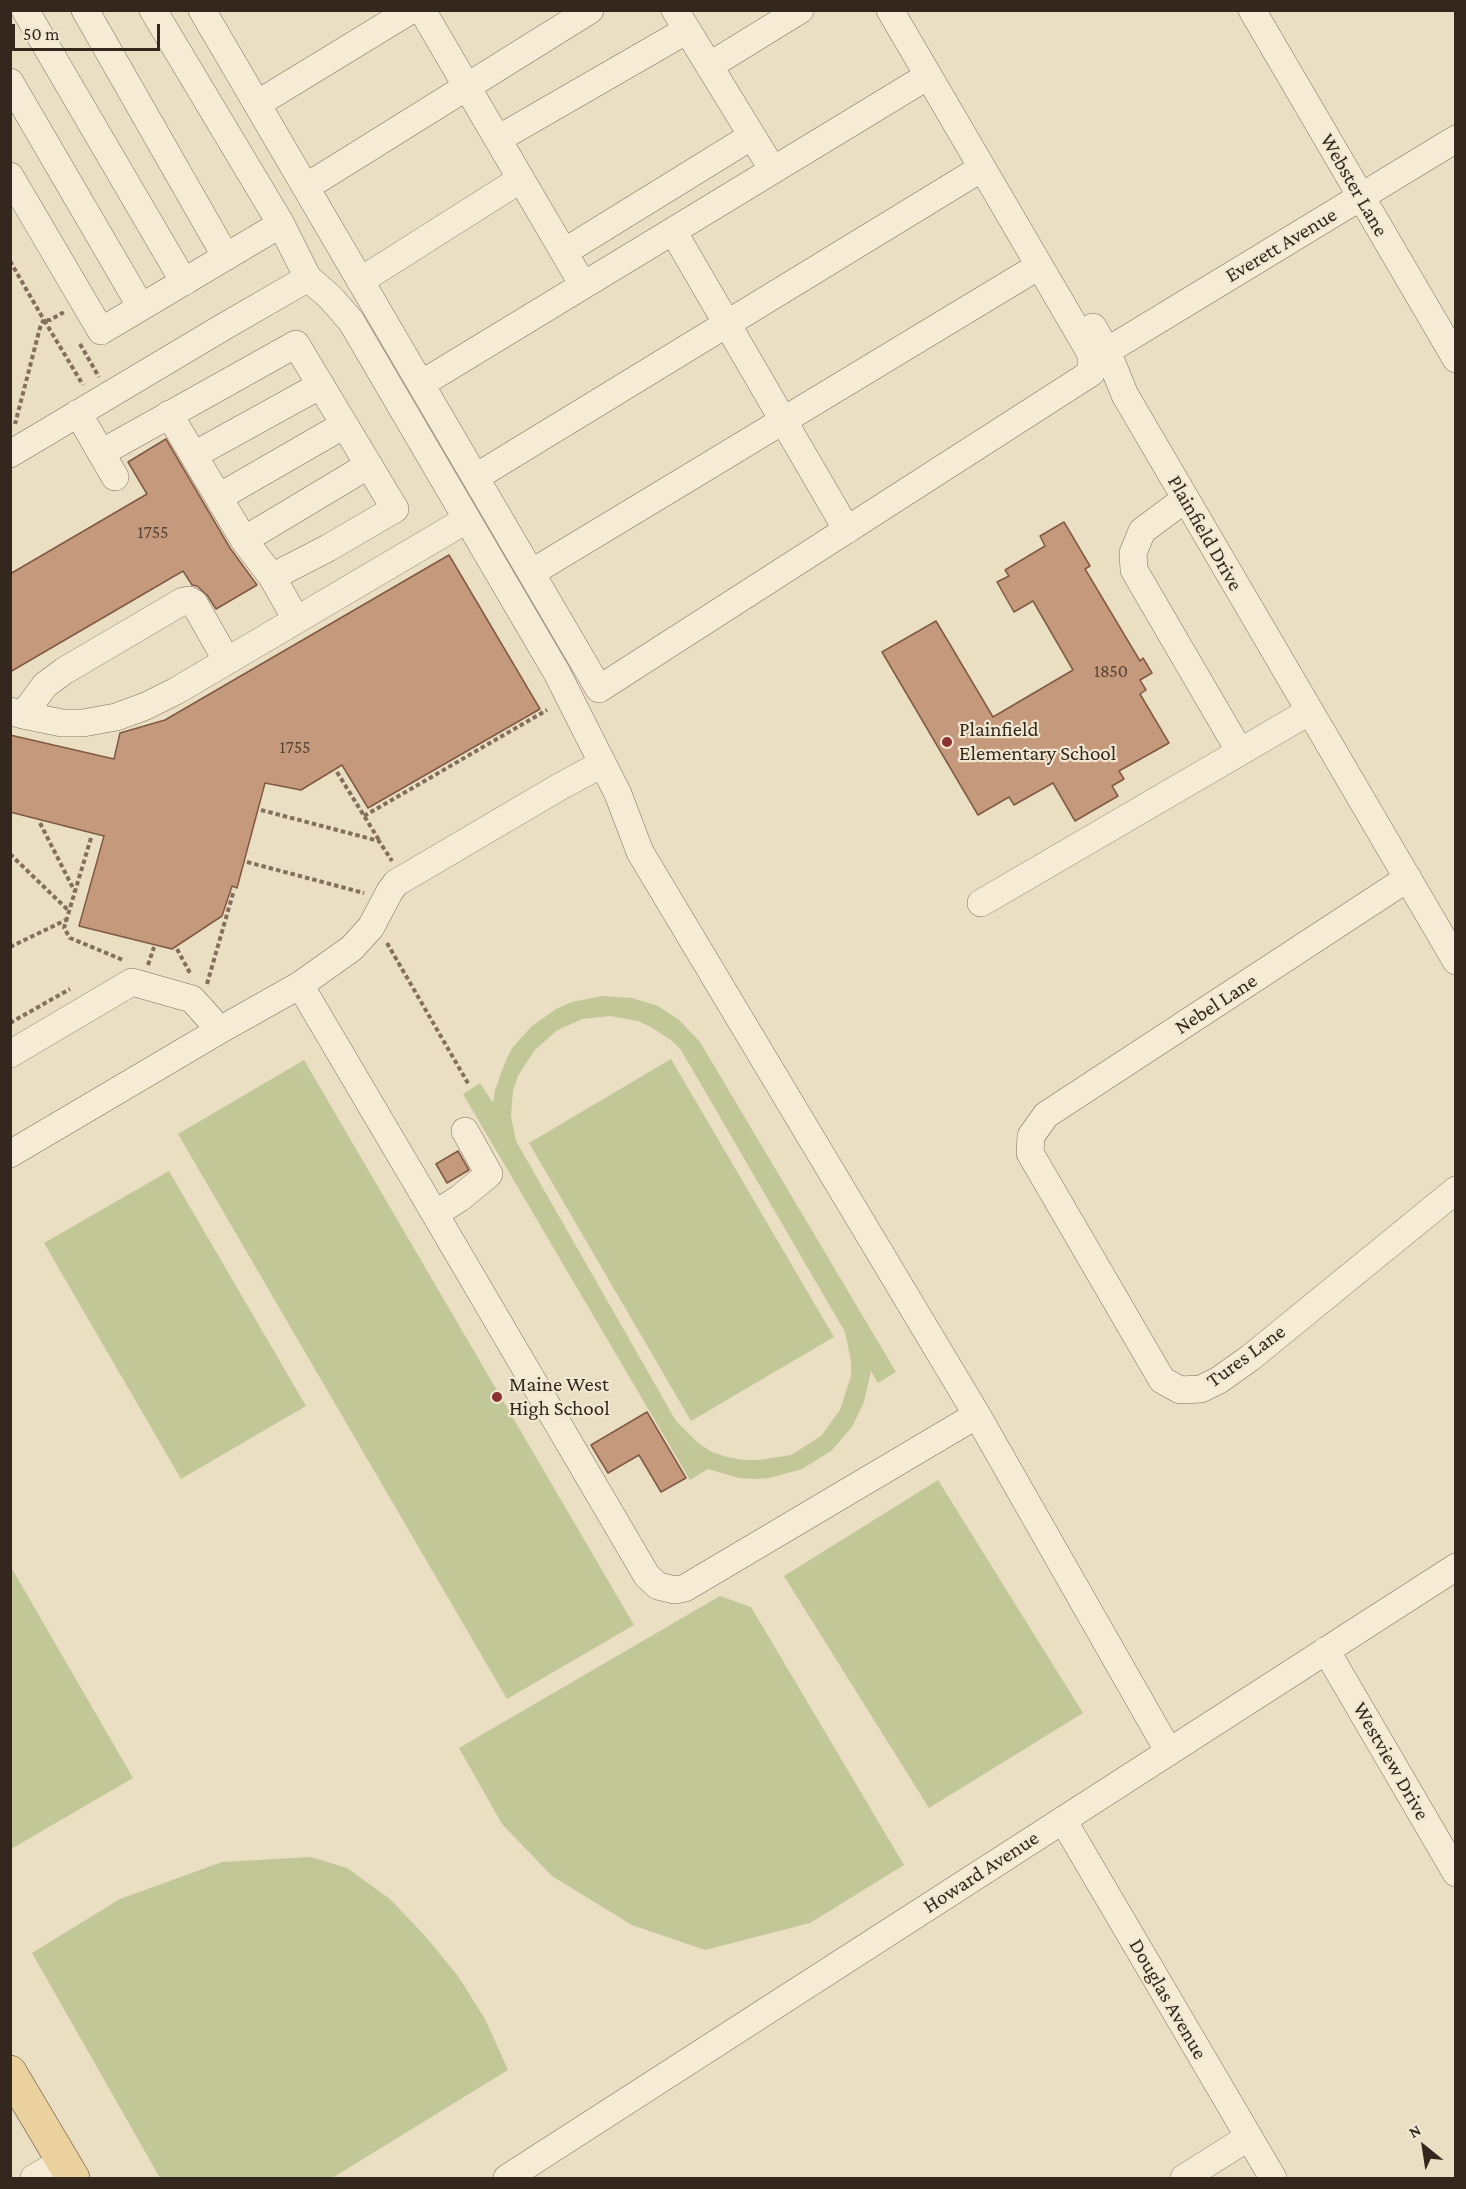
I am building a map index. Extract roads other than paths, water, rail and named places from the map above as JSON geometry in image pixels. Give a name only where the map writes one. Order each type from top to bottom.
[{"type":"main road","points":[[10,2072],[68,2170]]},
{"type":"street","points":[[26,10],[184,282]]},
{"type":"street","points":[[85,10],[226,257]]},
{"type":"street","points":[[153,10],[281,224],[308,279],[330,297],[351,321],[557,673],[618,794],[640,852],[977,1415],[1169,1752]]},
{"type":"street","points":[[257,104],[411,10]]},
{"type":"street","points":[[423,10],[583,285]]},
{"type":"street","points":[[306,188],[590,10]]},
{"type":"street","points":[[709,66],[800,10]]},
{"type":"street","points":[[206,12],[257,104],[599,689],[1091,373],[1091,354],[890,10]]},
{"type":"street","name":"Webster Lane","points":[[1252,10],[1455,359]]},
{"type":"street","points":[[498,139],[681,20],[773,170]]},
{"type":"street","points":[[421,384],[928,76]]},
{"type":"street","points":[[10,82],[141,307]]},
{"type":"street","name":"Plainfield Drive","points":[[963,102],[1107,351],[1125,395],[1455,961]]},
{"type":"street","points":[[564,252],[752,136]]},
{"type":"street","name":"Everett Avenue","points":[[1107,351],[1455,139]]},
{"type":"street","points":[[476,477],[982,168]]},
{"type":"street","points":[[10,176],[89,335],[281,224]]},
{"type":"street","points":[[360,281],[521,179]]},
{"type":"street","points":[[673,231],[847,530]]},
{"type":"street","points":[[531,573],[1040,266]]},
{"type":"street","points":[[10,454],[82,403],[308,279]]},
{"type":"street","points":[[101,453],[296,344],[395,509],[272,577]]},
{"type":"street","points":[[194,455],[321,385]]},
{"type":"street","points":[[82,403],[101,453],[115,477]]},
{"type":"street","points":[[169,414],[244,540],[272,577],[296,619]]},
{"type":"street","points":[[219,497],[344,425]]},
{"type":"street","points":[[244,540],[369,465]]},
{"type":"street","points":[[1185,499],[1142,531],[1133,553],[1134,570],[1240,752]]},
{"type":"street","points":[[17,713],[62,723],[83,723],[116,717],[146,706],[176,691],[466,520]]},
{"type":"street","points":[[17,713],[45,685],[64,671],[183,600],[194,603],[226,661]]},
{"type":"street","points":[[981,903],[1310,711]]},
{"type":"street","points":[[10,1154],[300,985],[352,948],[371,927],[396,883],[602,764]]},
{"type":"street","name":"Nebel Lane","points":[[1031,1136],[1046,1115],[1408,878]]},
{"type":"street","points":[[10,1054],[132,982],[192,999],[220,1030]]},
{"type":"street","points":[[300,985],[646,1576],[652,1582],[675,1590],[685,1588],[977,1415]]},
{"type":"street","points":[[435,1214],[460,1198],[489,1174],[465,1131]]},
{"type":"street","name":"Tures Lane","points":[[1031,1136],[1030,1153],[1162,1380],[1180,1390],[1201,1389],[1219,1380],[1250,1358],[1455,1190]]},
{"type":"street","name":"Howard Avenue","points":[[507,2178],[1455,1567]]},
{"type":"street","name":"Westview Drive","points":[[1326,1650],[1455,1873]]},
{"type":"street","name":"Douglas Avenue","points":[[1063,1820],[1274,2178]]},
{"type":"street","points":[[1184,2178],[1249,2137]]},
{"type":"street","points":[[34,2178],[68,2170]]},
{"type":"place","name":"Plainfield Elementary School","points":[[947,742]]},
{"type":"place","name":"Maine West High School","points":[[497,1397]]}]
